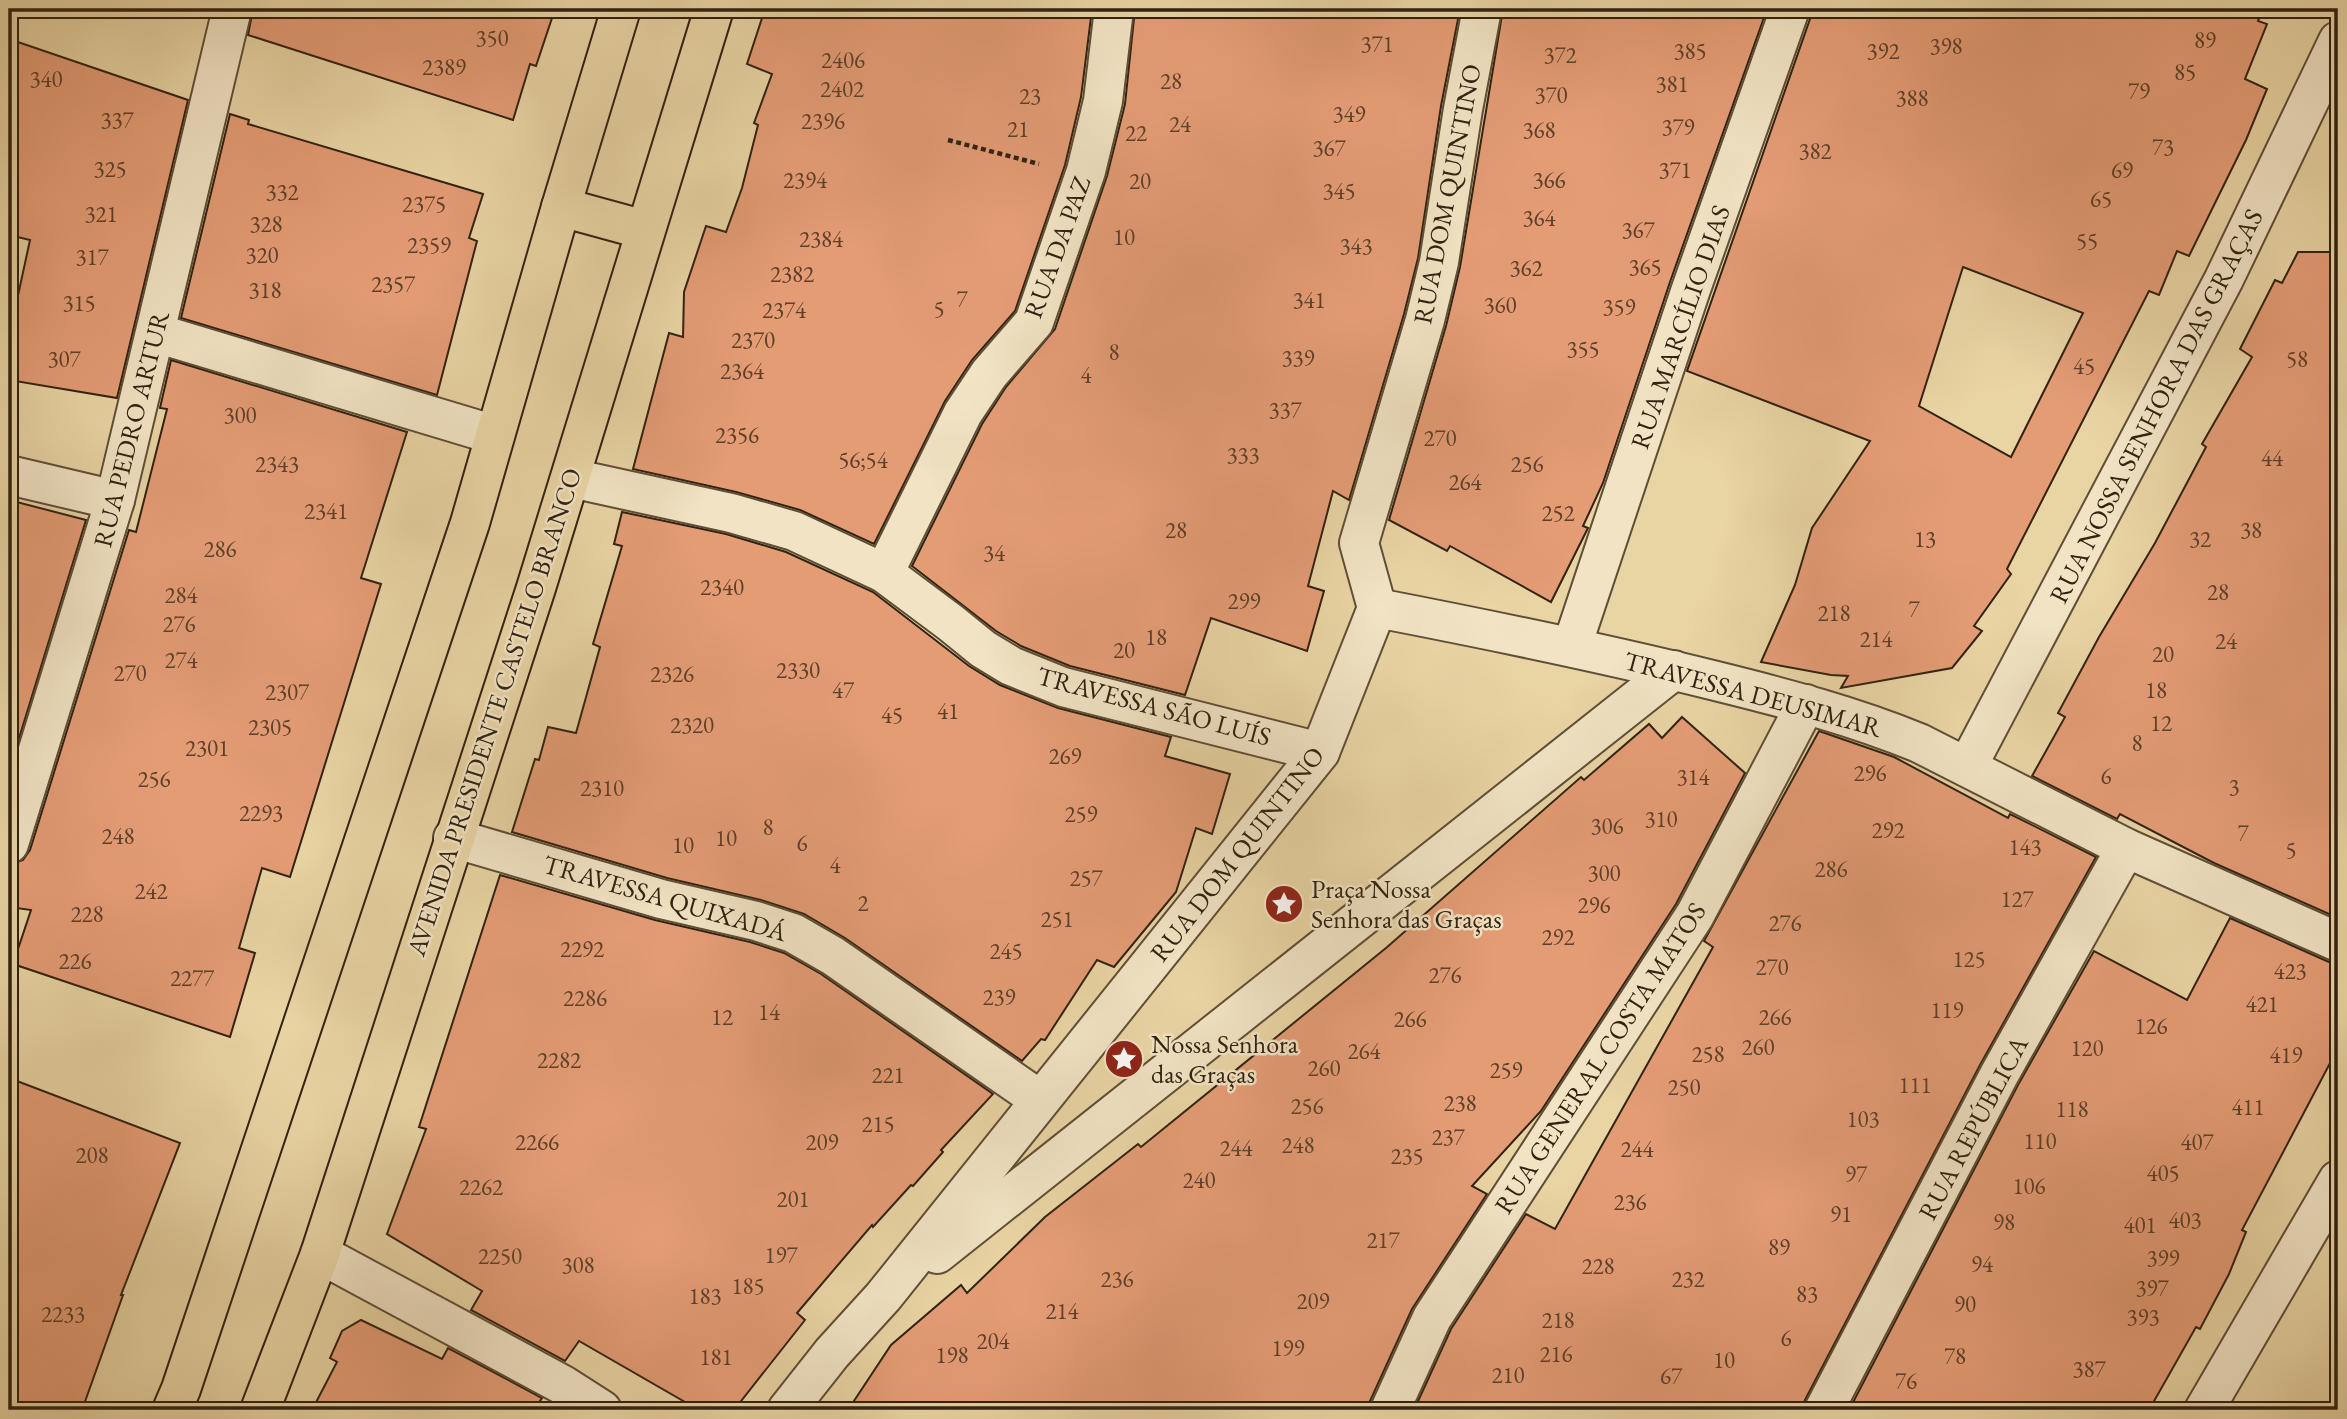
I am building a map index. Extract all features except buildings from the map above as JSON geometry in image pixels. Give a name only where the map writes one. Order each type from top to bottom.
[{"type":"main road","points":[[172,1410],[470,523],[621,9]]},
{"type":"main road","name":"AVENIDA PRESIDENTE CASTELO BRANCO","points":[[260,1410],[320,1254],[570,478],[714,9]]},
{"type":"main road","points":[[561,207],[645,230]]},
{"type":"street","name":"RUA PEDRO ARTUR","points":[[9,844],[115,500],[232,9]]},
{"type":"street","name":"RUA DA PAZ","points":[[884,573],[963,413],[989,374],[1034,322],[1086,170],[1102,101],[1114,9]]},
{"type":"street","name":"RUA DOM QUINTINO","points":[[787,1410],[831,1353],[883,1297],[1320,752],[1377,608],[1359,542],[1426,320],[1439,262],[1462,109],[1482,9]]},
{"type":"street","name":"RUA MARCÍLIO DIAS","points":[[1572,646],[1691,289],[1790,9]]},
{"type":"street","name":"RUA NOSSA SENHORA DAS GRAÇAS","points":[[1967,767],[2224,279],[2338,41]]},
{"type":"street","points":[[156,333],[495,435]]},
{"type":"street","points":[[9,475],[115,500]]},
{"type":"street","name":"TRAVESSA SÃO LUÍS","points":[[570,478],[731,513],[793,531],[884,573],[983,649],[1011,666],[1063,687],[1320,752]]},
{"type":"street","name":"TRAVESSA DEUSIMAR","points":[[1377,608],[1572,646],[1674,670],[1806,704],[1889,730],[2126,848],[2338,943]]},
{"type":"street","name":"RUA DOM QUINTINO","points":[[883,1297],[1674,670]]},
{"type":"street","name":"RUA GENERAL COSTA MATOS","points":[[1390,1410],[1432,1318],[1695,915],[1806,704]]},
{"type":"street","name":"TRAVESSA QUIXADÁ","points":[[453,838],[661,899],[756,921],[793,933],[833,956],[1040,1100]]},
{"type":"street","name":"RUA REPÚBLICA","points":[[1825,1410],[1999,1075],[2126,848]]},
{"type":"street","points":[[2204,1410],[2338,1180]]},
{"type":"street","points":[[320,1254],[563,1385],[602,1410]]},
{"type":"path","points":[[948,140],[1029,163],[1086,170]]},
{"type":"place","name":"Praça Nossa Senhora das Graças","points":[[1284,904]]},
{"type":"place","name":"Nossa Senhora das Graças","points":[[1124,1059]]}]
